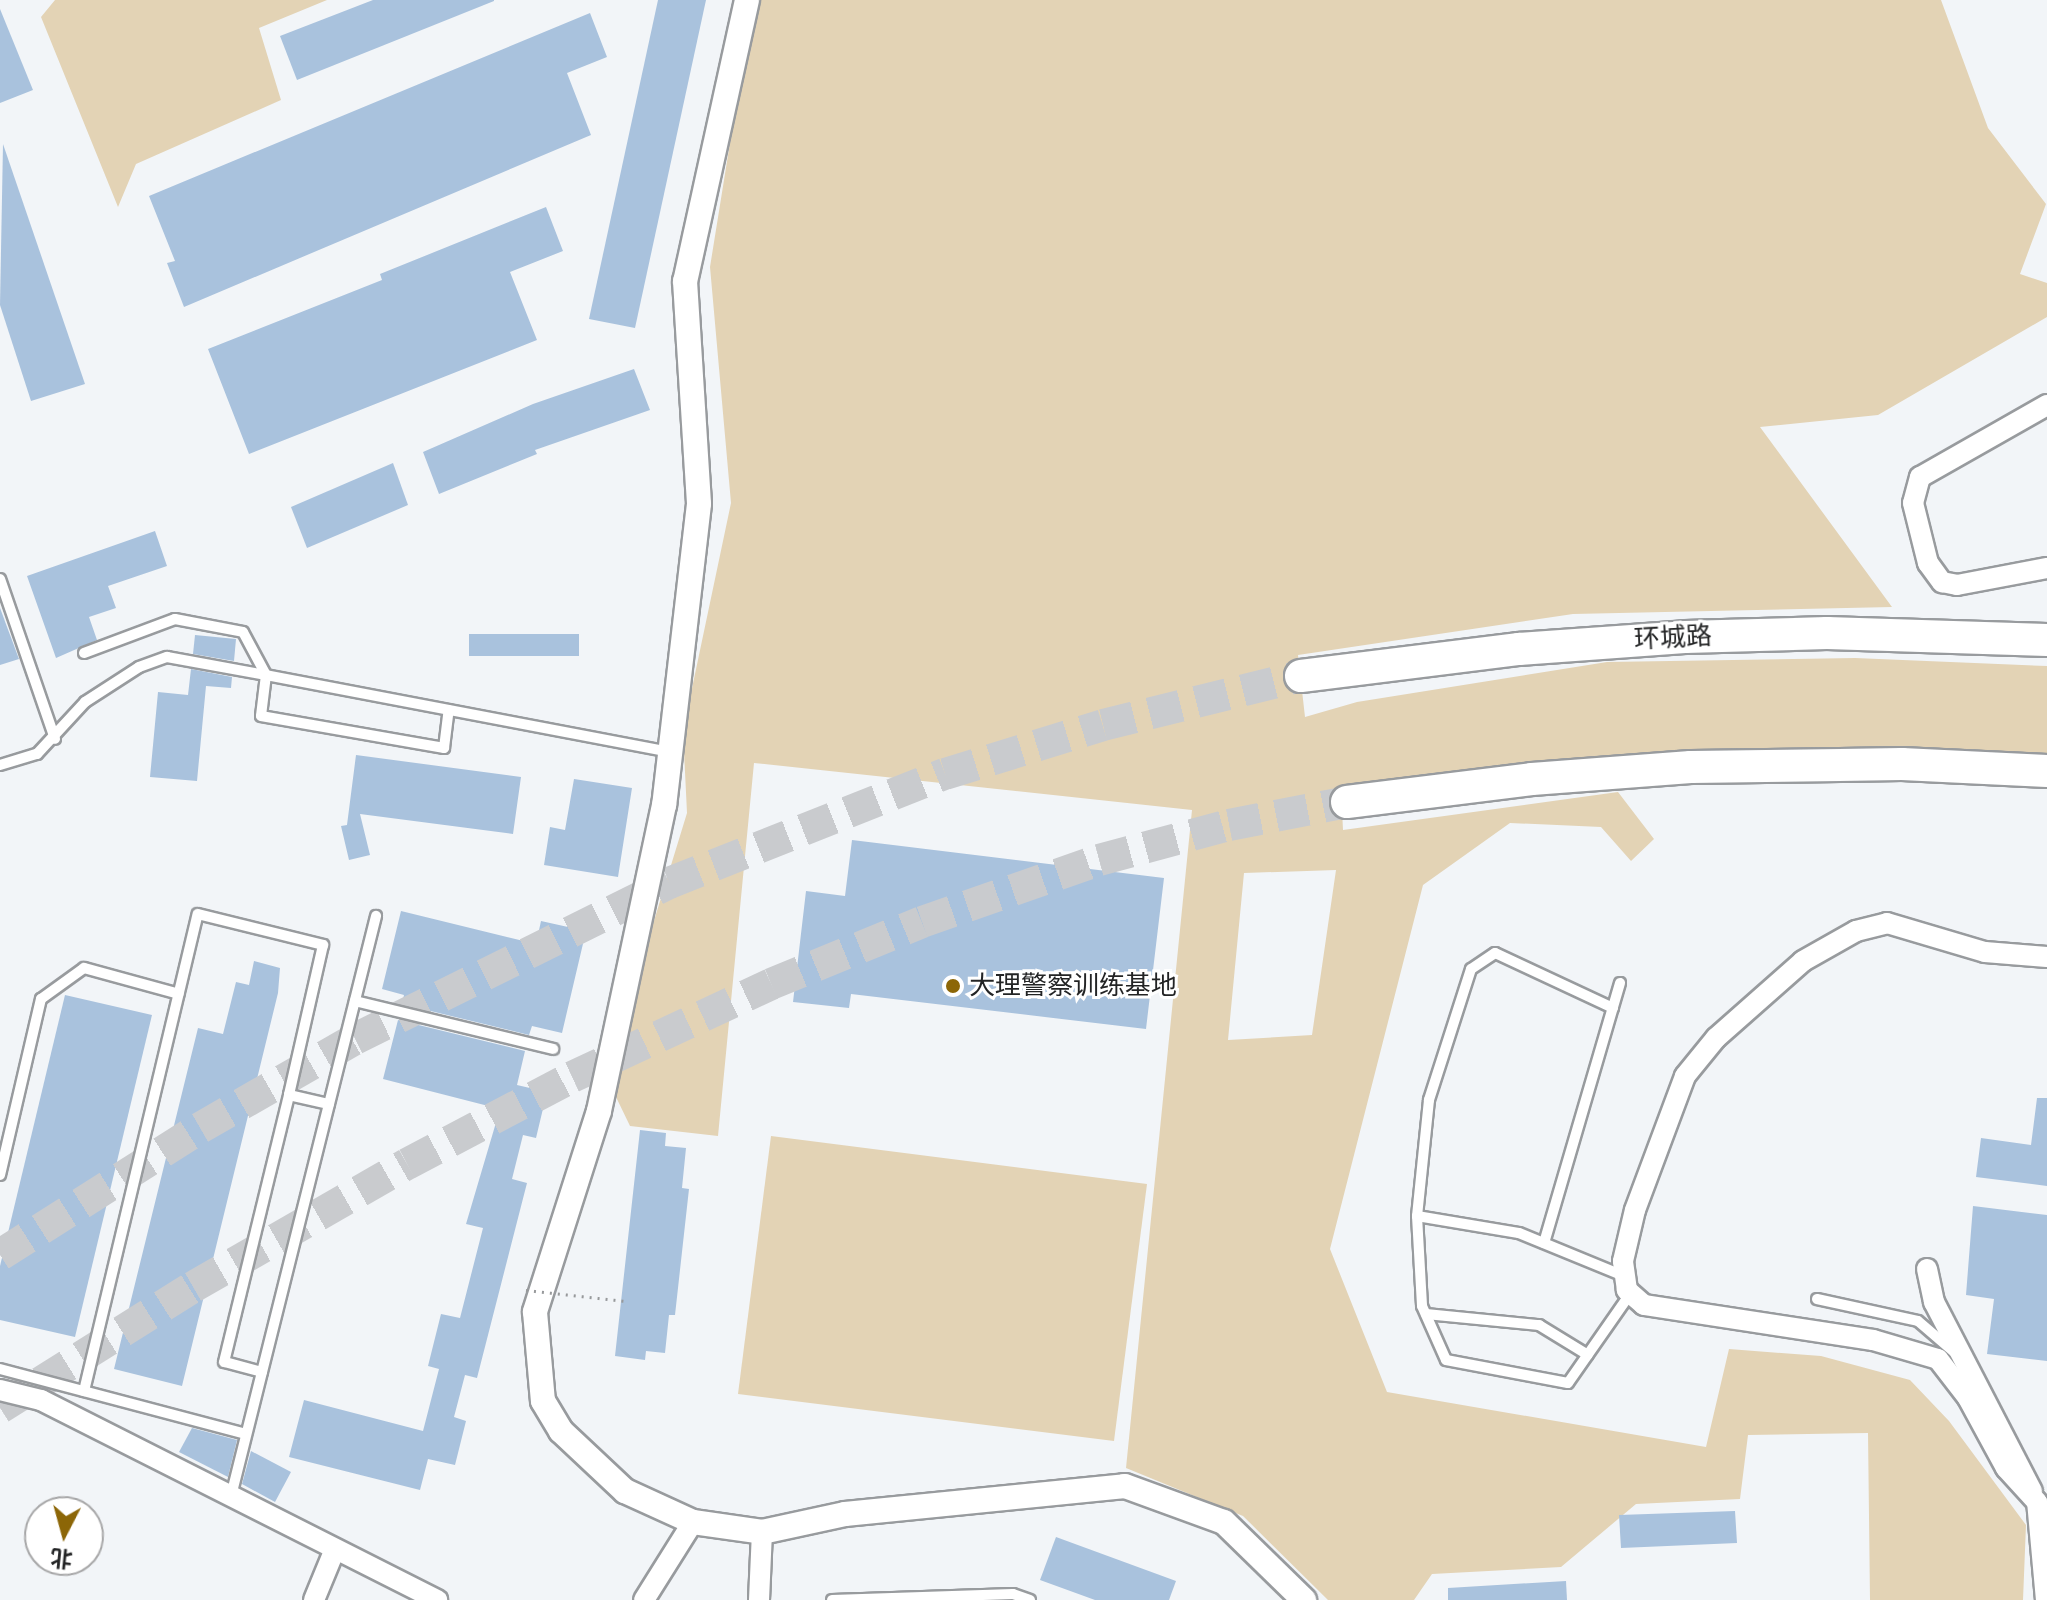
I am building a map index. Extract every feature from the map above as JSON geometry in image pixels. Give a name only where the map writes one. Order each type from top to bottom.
[{"type":"main road","name":"环城路","points":[[1301,676],[1519,649],[1685,637],[1827,633],[2047,640]]},
{"type":"main road","points":[[1347,802],[1532,779],[1691,767],[1902,764],[2047,771]]},
{"type":"street","points":[[747,0],[685,281],[699,504],[664,805],[599,1111],[535,1312],[543,1401],[561,1431],[625,1491],[693,1522],[762,1532],[845,1514],[1125,1486],[1224,1522],[1304,1600]]},
{"type":"street","points":[[2047,405],[1920,477],[1913,503],[1928,563],[1942,582],[1957,585],[2047,568]]},
{"type":"street","points":[[2037,1502],[2006,1468],[1968,1398],[1938,1359],[1873,1340],[1652,1307],[1627,1285],[1625,1246],[1635,1210],[1685,1076],[1716,1038],[1803,961],[1856,931],[1887,923],[1985,952],[2047,957]]},
{"type":"street","points":[[1927,1269],[1934,1302],[2020,1460],[2037,1502],[2046,1600]]},
{"type":"street","points":[[0,1390],[41,1400],[437,1600]]},
{"type":"street","points":[[644,1600],[693,1522]]},
{"type":"street","points":[[759,1600],[762,1532]]},
{"type":"street","points":[[314,1600],[335,1549]]},
{"type":"lane","points":[[0,579],[55,739]]},
{"type":"lane","points":[[84,653],[175,619],[243,632],[266,675],[261,716],[444,748],[449,710]]},
{"type":"lane","points":[[0,765],[37,754],[55,739],[85,702],[157,659],[177,657],[670,752]]},
{"type":"lane","points":[[84,1391],[198,914],[323,945],[224,1362],[262,1372]]},
{"type":"lane","points":[[231,1496],[376,916]]},
{"type":"lane","points":[[1417,1216],[1519,1233],[1627,1285],[1588,1355],[1568,1383],[1446,1360],[1426,1314],[1417,1216],[1429,1100],[1471,969],[1495,953],[1613,1008]]},
{"type":"lane","points":[[0,1175],[41,999],[84,968],[179,994]]},
{"type":"lane","points":[[1544,1243],[1620,983]]},
{"type":"lane","points":[[355,1001],[553,1049]]},
{"type":"lane","points":[[289,1095],[329,1104]]},
{"type":"lane","points":[[1817,1299],[1918,1321],[1968,1363]]},
{"type":"lane","points":[[1426,1314],[1539,1325],[1588,1355]]},
{"type":"lane","points":[[0,1369],[246,1434]]},
{"type":"lane","points":[[832,1600],[1013,1594],[1030,1600]]},
{"type":"path","points":[[526,1290],[625,1301]]},
{"type":"shaded area","points":[[55,0],[327,0],[259,28],[281,100],[136,164],[118,207],[41,17]]},
{"type":"shaded area","points":[[753,0],[1941,0],[1988,128],[2046,204],[2020,274],[2047,283],[2047,317],[1878,415],[1760,427],[1892,607],[1573,614],[1298,655],[1305,717],[1357,702],[1607,662],[1855,658],[2047,666],[2047,764],[1341,789],[1343,830],[1618,792],[1654,839],[1631,861],[1601,827],[1510,823],[1423,885],[1330,1249],[1387,1392],[1706,1447],[1729,1349],[1821,1356],[1910,1380],[1949,1421],[2026,1525],[2023,1600],[1870,1600],[1868,1433],[1748,1435],[1740,1499],[1636,1504],[1561,1567],[1432,1574],[1414,1600],[1328,1600],[1243,1516],[1126,1468],[1192,810],[754,763],[718,1136],[630,1126],[616,1097],[653,924],[687,813],[683,731],[731,503],[710,267]],"holes":[[[1336,870],[1312,1035],[1228,1040],[1244,873]]]},
{"type":"shaded area","points":[[771,1136],[1147,1184],[1114,1441],[738,1394]]},
{"type":"building","points":[[373,0],[494,1],[297,80],[280,36]]},
{"type":"building","points":[[658,0],[706,0],[635,328],[589,319]]},
{"type":"building","points":[[0,9],[33,90],[0,103]]},
{"type":"building","points":[[590,13],[607,57],[567,73],[591,135],[184,307],[167,263],[175,261],[149,196]]},
{"type":"building","points":[[3,144],[85,384],[31,401],[0,305]]},
{"type":"building","points":[[546,207],[563,251],[510,272],[537,340],[249,454],[208,349],[382,280],[380,274]]},
{"type":"building","points":[[634,369],[650,410],[535,450],[537,454],[439,494],[423,452],[533,404]]},
{"type":"building","points":[[393,463],[408,505],[307,548],[291,507]]},
{"type":"building","points":[[155,531],[167,566],[108,586],[116,608],[89,617],[97,640],[56,658],[27,576]]},
{"type":"building","points":[[0,608],[19,659],[0,665]]},
{"type":"building","points":[[469,634],[579,634],[579,656],[469,656]]},
{"type":"building","points":[[195,635],[236,639],[234,661],[193,654]]},
{"type":"building","points":[[191,669],[232,677],[231,688],[206,686],[197,781],[150,777],[158,692],[188,695]]},
{"type":"building","points":[[356,755],[521,777],[513,834],[360,814],[370,855],[349,860],[341,826],[347,825]]},
{"type":"building","points":[[574,779],[632,788],[618,877],[544,865],[550,827],[565,830]]},
{"type":"building","points":[[852,840],[1164,878],[1146,1029],[851,994],[849,1008],[793,1002],[806,891],[845,896]]},
{"type":"building","points":[[401,911],[536,944],[541,921],[586,931],[562,1033],[532,1026],[529,1035],[402,1004],[404,995],[382,989]]},
{"type":"building","points":[[254,961],[280,968],[278,993],[182,1386],[114,1369],[198,1028],[223,1034],[236,982],[249,985]]},
{"type":"building","points":[[65,995],[152,1015],[75,1337],[0,1320],[0,1266]]},
{"type":"building","points":[[398,1020],[525,1051],[517,1085],[547,1092],[536,1138],[523,1135],[512,1179],[527,1183],[477,1378],[465,1375],[454,1417],[466,1421],[455,1465],[428,1459],[420,1490],[289,1457],[304,1400],[423,1431],[439,1369],[428,1366],[441,1314],[460,1318],[483,1228],[466,1224],[500,1109],[383,1079]]},
{"type":"building","points":[[2037,1098],[2047,1098],[2047,1186],[1976,1177],[1981,1138],[2031,1145]]},
{"type":"building","points":[[640,1130],[666,1133],[665,1146],[686,1148],[682,1188],[689,1189],[675,1315],[669,1315],[665,1353],[646,1351],[645,1360],[615,1356]]},
{"type":"building","points":[[1973,1206],[2047,1215],[2047,1361],[1987,1354],[1994,1299],[1966,1295]]},
{"type":"building","points":[[192,1428],[237,1440],[228,1477],[179,1452]]},
{"type":"building","points":[[251,1451],[291,1472],[275,1502],[242,1484]]},
{"type":"building","points":[[1735,1511],[1737,1543],[1621,1548],[1619,1515]]},
{"type":"building","points":[[1056,1537],[1176,1581],[1169,1600],[1095,1600],[1040,1580]]},
{"type":"building","points":[[1566,1581],[1567,1600],[1448,1600],[1448,1588]]},
{"type":"tunnel","points":[[0,1255],[200,1128],[355,1039],[669,883],[945,774],[1103,725],[1301,676]]},
{"type":"tunnel","points":[[0,1408],[193,1287],[407,1164],[572,1077],[771,984],[922,922],[1099,860],[1229,825],[1347,802]]},
{"type":"place","name":"大理警察训练基地","points":[[953,986]]}]
